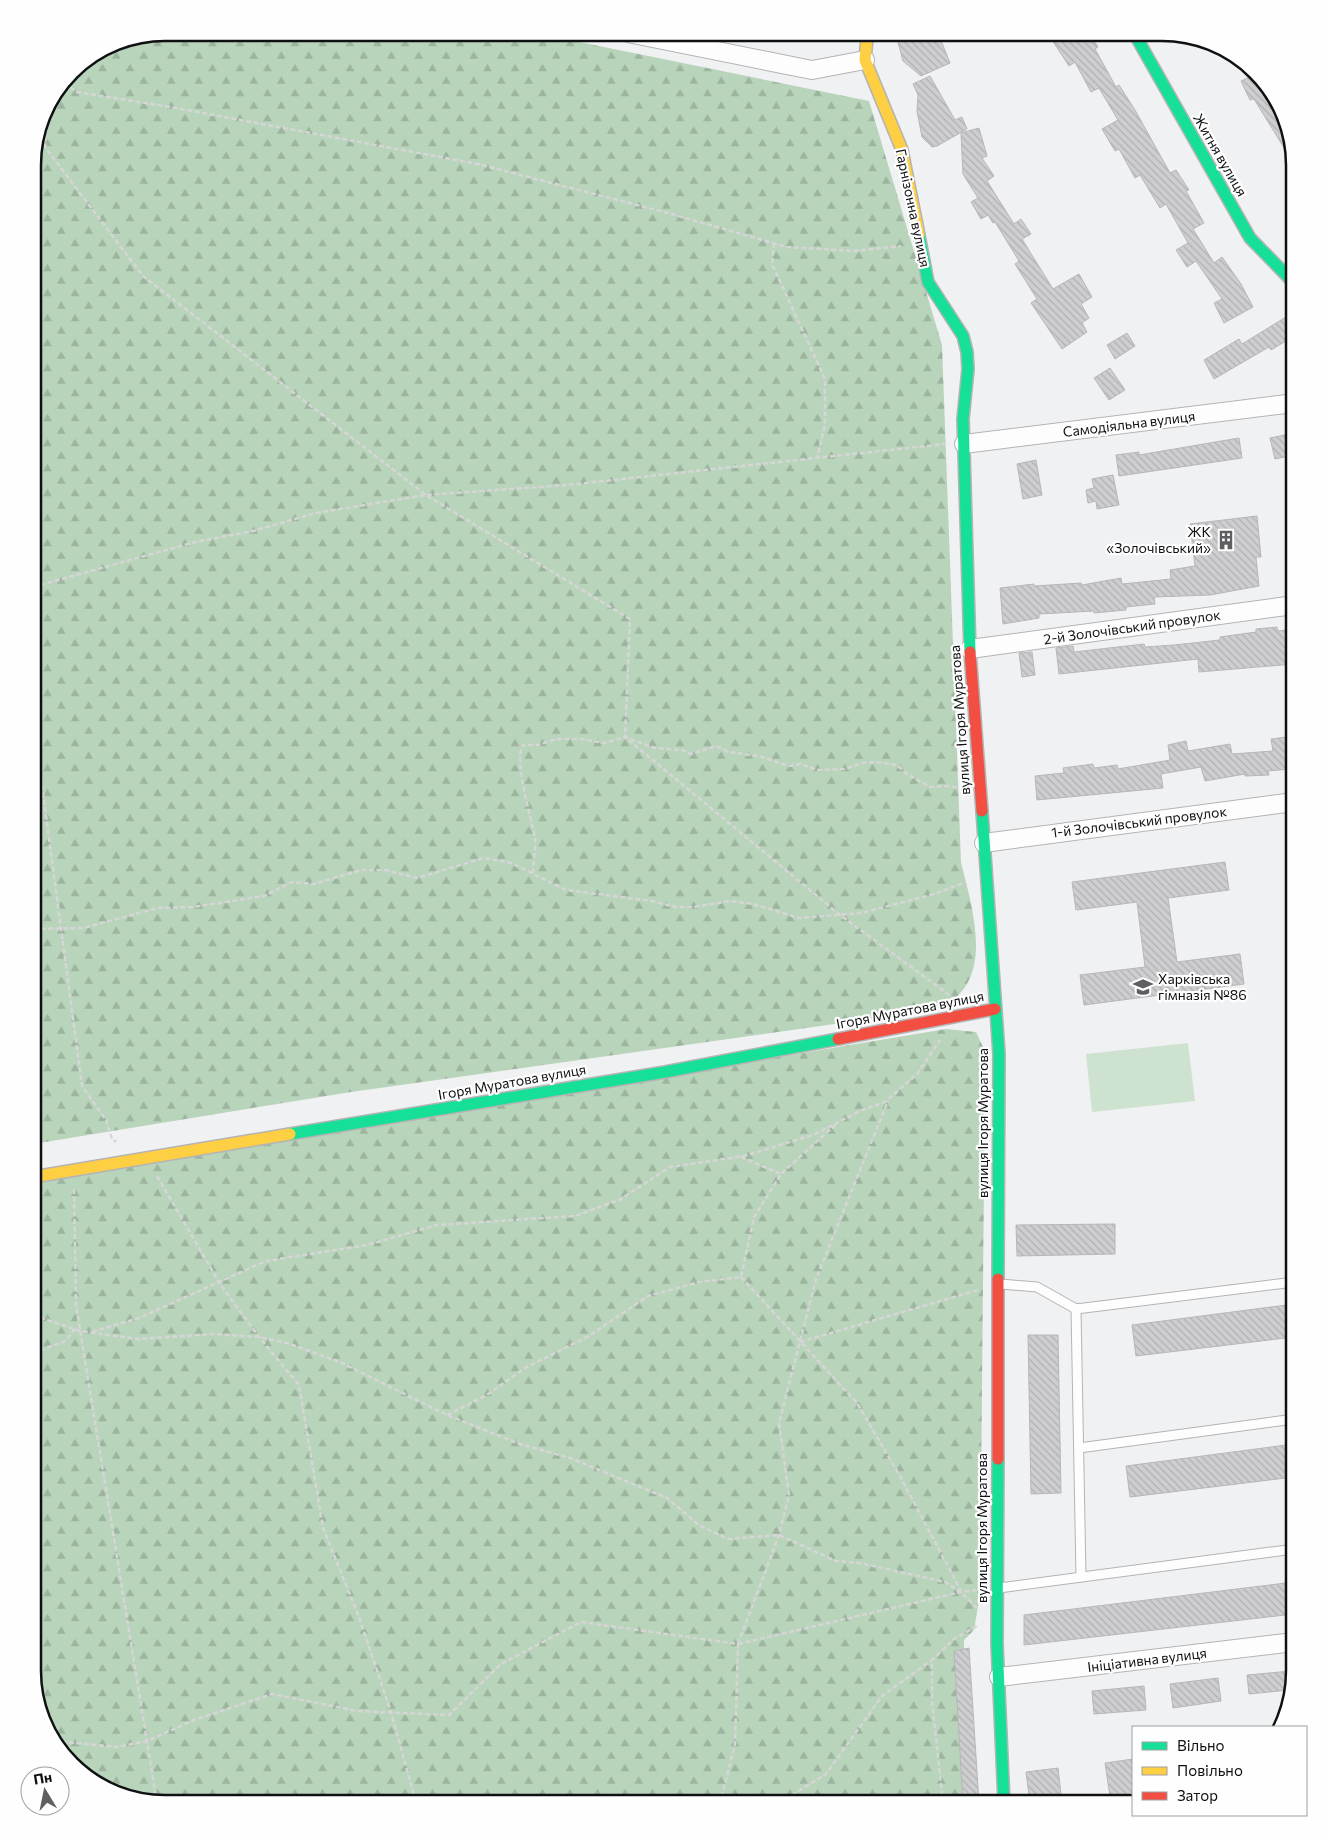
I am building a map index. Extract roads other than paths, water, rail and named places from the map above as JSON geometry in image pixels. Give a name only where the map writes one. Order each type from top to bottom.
[{"type":"street","points":[[670,42],[812,70],[865,60],[867,42]]},
{"type":"street","name":"Житня вулиця","points":[[1139,42],[1250,238],[1286,275]]},
{"type":"street","name":"Гарнізонна вулиця","points":[[865,60],[902,150],[917,216],[919,240],[928,282],[963,336],[967,352],[968,369],[963,419],[964,444]]},
{"type":"street","name":"Самодіяльна вулиця","points":[[964,444],[1286,404]]},
{"type":"street","name":"вулиця Ігоря Муратова","points":[[964,444],[970,649],[999,1054],[997,1616],[1004,1795]]},
{"type":"street","name":"2-й Золочівський провулок","points":[[970,649],[1286,606]]},
{"type":"street","name":"1-й Золочівський провулок","points":[[984,843],[1286,803]]},
{"type":"street","name":"Ігоря Муратова вулиця","points":[[41,1176],[665,1072],[995,1010]]},
{"type":"street","name":"Ініціативна вулиця","points":[[999,1677],[1286,1643]]},
{"type":"lane","points":[[998,1284],[1037,1287],[1076,1309],[1286,1283]]},
{"type":"lane","points":[[1076,1309],[1081,1577]]},
{"type":"lane","points":[[1079,1448],[1286,1420]]},
{"type":"lane","points":[[997,1588],[1286,1550]]},
{"type":"place","name":"ЖК «Золочівський»","points":[[1226,540]]},
{"type":"place","name":"Харківська гімназія №86","points":[[1143,987]]}]
